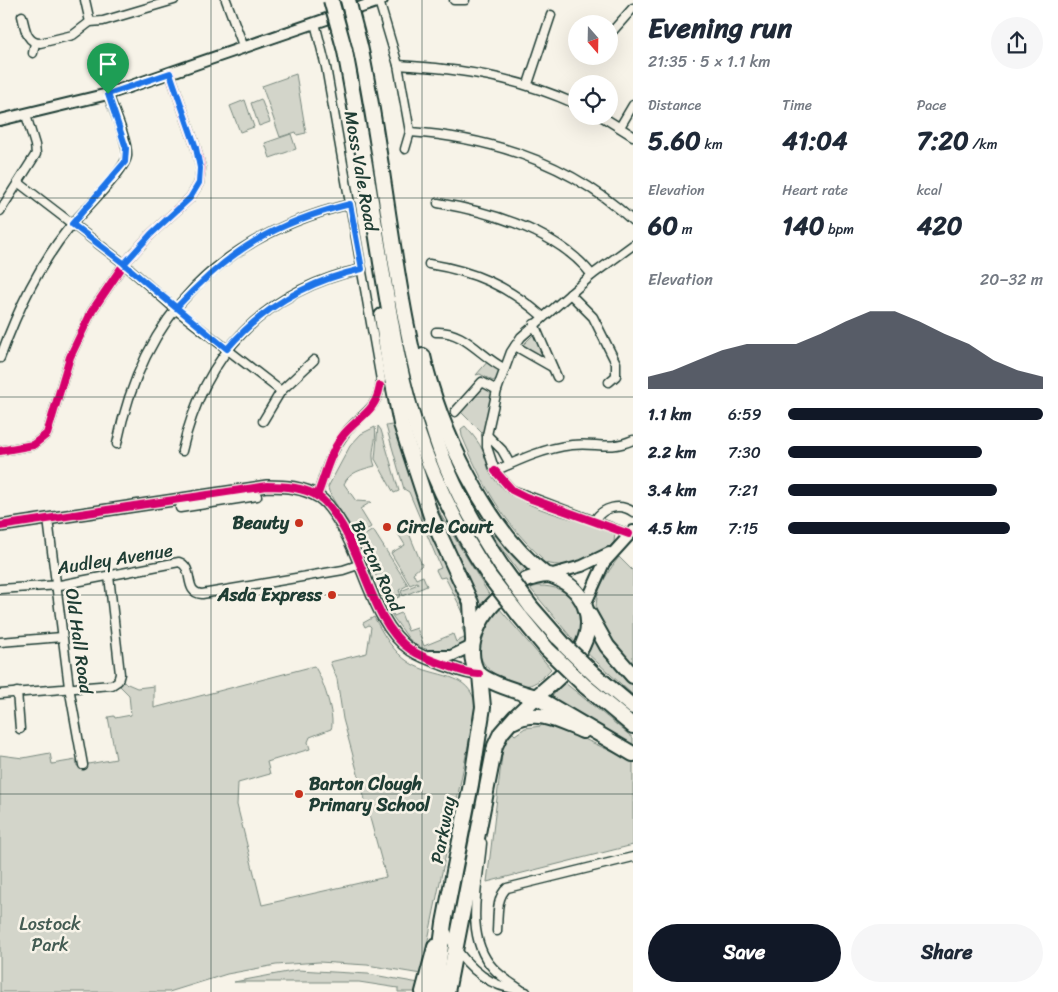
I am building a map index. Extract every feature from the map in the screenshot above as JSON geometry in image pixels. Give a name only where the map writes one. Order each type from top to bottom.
[{"type":"highway","points":[[332,0],[345,51],[400,368],[416,429],[449,508],[489,576],[547,649],[585,686],[633,726]]},
{"type":"highway","points":[[348,0],[373,106],[413,355],[432,424],[455,486],[486,543],[544,625],[595,675],[633,707]]},
{"type":"highway","points":[[367,181],[383,327],[399,415],[431,516],[471,603],[474,663],[480,674],[629,752]]},
{"type":"highway","points":[[390,220],[428,378],[445,423],[479,494],[514,544],[531,564],[548,575],[559,578],[573,588],[607,646],[633,676]]},
{"type":"highway","points":[[473,642],[482,618],[499,599],[528,580],[548,575]]},
{"type":"highway","points":[[507,726],[542,705],[554,681],[579,652],[586,635],[586,608]]},
{"type":"highway","name":"Parkway","points":[[443,975],[444,923],[472,784],[483,707],[480,674]]},
{"type":"highway","name":"Parkway","points":[[443,975],[457,951],[495,746],[507,726],[542,705]]},
{"type":"highway","points":[[427,991],[443,975]]},
{"type":"highway","points":[[443,975],[448,992]]},
{"type":"highway","points":[[443,975],[456,992]]},
{"type":"street","points":[[85,0],[90,22]]},
{"type":"street","points":[[35,43],[73,35],[90,22],[103,21],[154,3],[174,0]]},
{"type":"street","points":[[226,0],[244,48]]},
{"type":"street","points":[[454,0],[465,0]]},
{"type":"street","points":[[0,120],[108,94],[315,23],[366,2],[381,1],[398,65],[410,132],[405,149]]},
{"type":"street","points":[[618,25],[633,8]]},
{"type":"street","points":[[528,84],[551,15]]},
{"type":"street","points":[[22,16],[22,29],[35,43]]},
{"type":"street","name":"Moss Vale Road","points":[[315,23],[322,46],[380,372],[380,386],[372,409],[344,433],[337,445],[316,496]]},
{"type":"street","points":[[33,53],[35,43]]},
{"type":"street","points":[[398,65],[466,70],[528,84],[568,101]]},
{"type":"street","points":[[0,451],[33,444],[47,434],[62,382],[81,332],[97,303],[124,264],[151,234],[190,198],[199,183],[200,168],[196,148],[170,73]]},
{"type":"street","points":[[0,358],[11,327],[37,275],[72,224],[125,162],[126,148],[108,94]]},
{"type":"street","points":[[620,127],[633,105]]},
{"type":"street","points":[[0,212],[36,154],[36,145],[26,115]]},
{"type":"street","points":[[617,125],[633,136]]},
{"type":"street","points":[[410,132],[461,137],[491,143],[548,163],[590,186],[633,220]]},
{"type":"street","points":[[19,183],[124,264],[176,308],[281,391]]},
{"type":"street","points":[[438,203],[478,210],[512,221],[568,253],[592,275]]},
{"type":"street","points":[[117,444],[125,408],[137,372],[155,339],[176,308],[211,272],[253,240],[301,218],[350,204]]},
{"type":"street","points":[[586,608],[596,578],[613,550],[631,532],[526,497],[512,490],[495,471],[488,456],[487,435],[504,368],[520,337],[542,316],[592,275],[633,245]]},
{"type":"street","points":[[429,264],[460,270],[490,280],[518,296],[542,316]]},
{"type":"street","points":[[182,451],[199,397],[227,349],[250,324],[277,303],[323,279],[362,269]]},
{"type":"street","points":[[570,294],[593,317],[616,363],[616,376],[609,382]]},
{"type":"street","points":[[534,324],[557,377]]},
{"type":"street","points":[[436,332],[444,331],[460,336],[504,368]]},
{"type":"street","points":[[515,346],[552,367]]},
{"type":"street","points":[[263,421],[281,391],[314,360]]},
{"type":"street","points":[[455,412],[482,382],[497,390]]},
{"type":"street","points":[[487,435],[502,450],[510,464]]},
{"type":"street","points":[[495,471],[562,446],[589,444],[612,447],[633,440]]},
{"type":"street","name":"Barton Road","points":[[0,526],[245,494],[286,486],[316,496],[325,502],[337,518],[384,618],[403,643],[418,655],[460,670],[480,674]]},
{"type":"street","points":[[245,494],[257,496]]},
{"type":"street","points":[[180,508],[202,500]]},
{"type":"street","points":[[595,520],[607,508],[628,509],[633,512]]},
{"type":"street","name":"Old Hall Road","points":[[48,519],[69,687],[83,765]]},
{"type":"street","points":[[548,575],[591,563],[613,550]]},
{"type":"street","name":"Audley Avenue","points":[[0,589],[56,584],[179,562],[186,568],[192,589],[202,594],[343,570],[360,564]]},
{"type":"street","points":[[0,694],[112,684],[120,678],[109,576]]},
{"type":"street","points":[[0,642],[62,637]]},
{"type":"street","points":[[418,655],[451,656],[473,642]]},
{"type":"street","points":[[17,692],[20,729]]},
{"type":"street","points":[[484,811],[476,906],[478,936],[484,955],[493,968],[523,991]]},
{"type":"street","points":[[496,931],[501,892],[507,888],[633,857]]},
{"type":"street","points":[[444,923],[457,951],[472,967],[486,978],[501,986],[523,991]]},
{"type":"green space","points":[[296,74],[306,133],[297,135],[296,132],[280,137],[262,86]]},
{"type":"green space","points":[[261,99],[270,122],[259,126],[251,103]]},
{"type":"green space","points":[[245,100],[254,127],[240,132],[230,106]]},
{"type":"green space","points":[[291,134],[296,149],[270,158],[265,143]]},
{"type":"green space","points":[[535,333],[545,355],[542,357],[522,346]]},
{"type":"green space","points":[[489,360],[500,368],[498,378],[493,381],[480,374],[476,375]]},
{"type":"green space","points":[[479,385],[496,390],[483,434],[459,410]]},
{"type":"green space","points":[[397,424],[463,593],[469,624],[464,649],[441,654],[417,646],[409,639],[393,617],[386,603],[375,573],[377,571],[359,539],[373,530],[408,585],[399,590],[401,596],[388,602],[394,616],[401,613],[408,631],[417,628],[424,646],[453,634],[456,642],[466,637],[462,628],[467,626],[465,622],[467,620],[445,577],[440,578],[436,570],[441,568],[409,492],[404,489],[386,426]]},
{"type":"green space","points":[[378,426],[381,430],[399,491],[394,493],[375,459]]},
{"type":"green space","points":[[465,426],[479,444],[490,473],[502,487],[530,505],[564,517],[612,530],[615,533],[614,542],[598,555],[579,563],[559,565],[540,561],[542,558],[516,530],[495,502],[477,470],[462,436],[461,429]]},
{"type":"green space","points":[[375,427],[373,461],[375,466],[353,474],[344,484],[356,501],[371,502],[360,509],[371,527],[357,536],[336,504],[328,487],[350,446],[361,434]]},
{"type":"green space","points":[[416,460],[442,517],[490,596],[476,608],[447,546]]},
{"type":"green space","points":[[465,485],[506,546],[525,568],[520,574],[498,544]]},
{"type":"green space","points":[[406,526],[422,565],[413,573],[416,579],[423,576],[427,586],[403,596],[401,591],[418,584],[417,582],[410,585],[391,553],[405,545],[397,532]]},
{"type":"green space","points":[[619,557],[633,571],[633,669],[609,640],[597,616],[596,603],[599,590]]},
{"type":"green space","points":[[538,586],[560,590],[569,595],[575,602],[581,620],[575,642],[530,588]]},
{"type":"green space","points":[[499,608],[551,669],[533,684],[520,685],[504,679],[492,672],[480,656],[479,646],[481,637],[491,617]]},
{"type":"green space","name":"Lostock Park","points":[[374,617],[398,654],[420,668],[459,681],[467,687],[476,707],[421,974],[367,965],[319,962],[276,965],[227,974],[169,992],[0,992],[0,755],[23,758],[50,753],[52,764],[76,760],[77,766],[116,759],[108,717],[114,716],[115,718],[131,715],[129,695],[120,686],[123,682],[137,688],[154,686],[154,708],[314,666],[327,697],[332,716],[331,729],[310,737],[308,742],[310,749],[267,762],[270,774],[238,783],[237,805],[262,905],[386,877],[343,719],[337,679],[330,662],[367,653],[371,627],[369,625],[365,627],[363,623]]},
{"type":"green space","points":[[593,635],[633,682],[633,695],[587,653]]},
{"type":"green space","points":[[564,682],[633,738],[633,748],[550,699]]},
{"type":"green space","points":[[542,722],[551,724],[633,761],[633,845],[487,882],[503,747],[512,732],[515,735],[525,728],[541,726]]},
{"type":"green space","points":[[298,970],[368,974],[419,983],[416,992],[398,992],[398,988],[359,982],[234,982]]},
{"type":"cycle path","points":[[0,451],[33,445],[47,434],[70,357],[92,311],[124,264],[151,234],[190,198],[199,183],[201,168],[196,148],[170,73]]},
{"type":"cycle path","points":[[317,496],[330,459],[341,438],[369,410],[378,396],[380,386]]},
{"type":"cycle path","points":[[495,471],[512,490],[526,497],[629,534]]},
{"type":"cycle path","points":[[0,526],[267,486],[307,491],[322,499],[339,520],[379,609],[398,639],[411,650],[426,658],[469,673],[479,674]]},
{"type":"place","name":"Beauty","points":[[299,523]]},
{"type":"place","name":"Circle Court","points":[[387,527]]},
{"type":"place","name":"Asda Express","points":[[332,595]]},
{"type":"place","name":"Barton Clough Primary School","points":[[299,794]]},
{"type":"route","points":[[108,94],[127,155],[122,168],[72,224],[122,262],[124,264],[126,266],[176,308],[227,349],[250,324],[292,294],[323,279],[362,269],[350,204],[301,218],[253,240],[211,272],[176,308],[124,264],[151,234],[194,194],[201,174],[196,148],[170,73],[108,94]]}]
